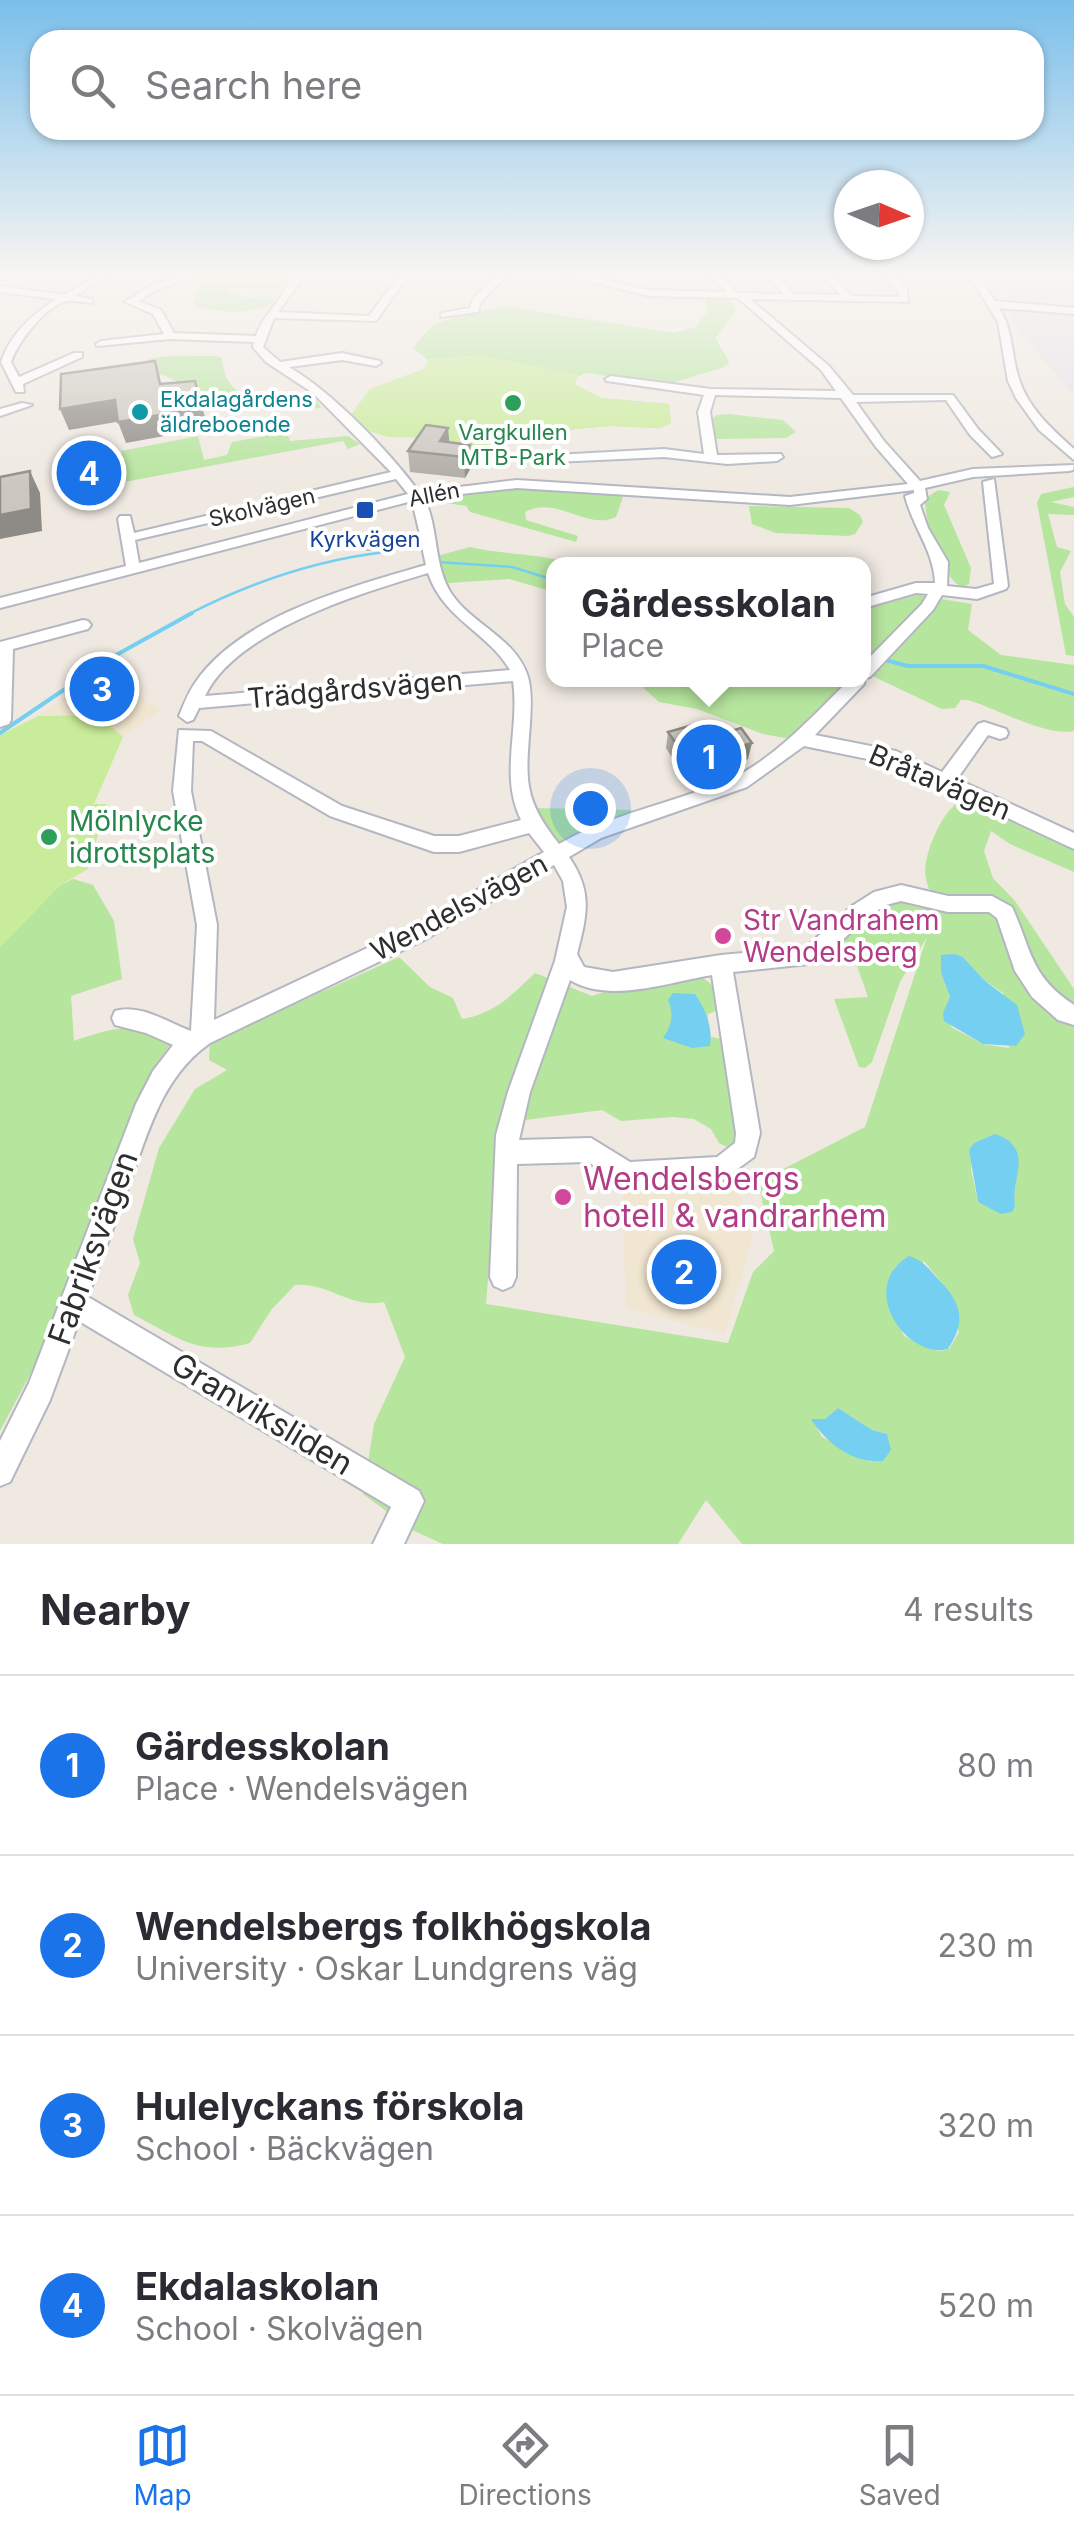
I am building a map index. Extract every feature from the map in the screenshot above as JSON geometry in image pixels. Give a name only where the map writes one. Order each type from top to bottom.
[{"type":"street","points":[[6,345],[6,362],[18,387],[78,356]]},
{"type":"street","points":[[260,345],[263,354],[317,390],[417,496],[430,568],[456,611],[510,659],[519,674],[519,790],[531,824],[571,878],[578,898],[566,954],[510,1121],[503,1277]]},
{"type":"street","points":[[799,345],[850,398],[912,493],[921,528],[941,562],[944,576],[938,592]]},
{"type":"street","points":[[1008,345],[1017,389],[1073,467]]},
{"type":"street","points":[[281,365],[342,356],[376,362]]},
{"type":"street","points":[[610,379],[711,392],[850,398],[949,397],[996,454]]},
{"type":"street","points":[[711,392],[704,412],[712,458]]},
{"type":"street","points":[[0,413],[26,405]]},
{"type":"street","points":[[538,460],[664,453],[712,458],[777,457]]},
{"type":"street","name":"Allén","points":[[0,602],[417,496],[499,484],[790,500],[912,493],[938,481],[1073,467]]},
{"type":"street","name":"Skolvägen","points":[[128,538],[396,474]]},
{"type":"street","points":[[871,601],[907,589],[976,594],[1003,583],[989,482]]},
{"type":"street","points":[[125,519],[133,569]]},
{"type":"street","points":[[365,544],[426,543]]},
{"type":"street","points":[[124,1018],[197,1039],[206,925],[182,791],[188,718],[215,666],[275,628],[338,598],[430,568]]},
{"type":"street","name":"Wendelsvägen","points":[[871,666],[938,592]]},
{"type":"street","points":[[0,721],[2,647],[83,625]]},
{"type":"street","name":"Trädgårdsvägen","points":[[188,718],[519,674]]},
{"type":"street","name":"Wendelsvägen","points":[[197,1039],[417,934],[594,834],[742,782],[801,738],[851,687]]},
{"type":"street","points":[[188,718],[205,736],[336,811],[434,844],[459,844],[531,824]]},
{"type":"street","points":[[946,780],[984,728],[1000,733]]},
{"type":"street","name":"Bråtavägen","points":[[801,738],[881,752],[1074,841]]},
{"type":"street","points":[[566,954],[578,975],[613,982],[721,964],[811,956],[859,912],[890,894],[948,904],[992,904],[1005,913],[1025,970],[1039,990],[1066,1013],[1074,1015]]},
{"type":"street","points":[[508,1152],[591,1150],[628,1174],[721,1170],[738,1159],[746,1149],[748,1133],[721,964]]},
{"type":"street","name":"Fabriksvägen","points":[[0,1472],[40,1390],[144,1112],[170,1065],[197,1039]]},
{"type":"street","name":"Granviksliden","points":[[74,1303],[409,1502],[388,1544]]},
{"type":"shaded area","points":[[1030,345],[1074,345],[1074,395]]},
{"type":"shaded area","points":[[102,670],[161,710],[123,737],[98,715],[38,716]]},
{"type":"shaded area","points":[[736,1180],[753,1235],[725,1334],[626,1308],[622,1184]]},
{"type":"green space","name":"Vargkullen MTB-Park","points":[[719,345],[729,363],[669,384],[585,373],[576,378],[575,385],[601,398],[669,404],[671,423],[660,428],[610,426],[511,435],[481,451],[433,438],[379,433],[351,415],[370,389],[424,369],[429,361],[413,348]]},
{"type":"green space","name":"Vargkullen MTB-Park","points":[[478,355],[579,374],[575,384],[601,398],[669,404],[671,423],[660,428],[610,426],[511,435],[493,448],[470,453],[431,438],[388,437],[365,430],[351,415],[370,389],[424,369],[428,359]]},
{"type":"green space","points":[[161,357],[222,358],[225,375],[242,393],[255,397],[312,396],[322,408],[228,410],[166,376],[133,368]]},
{"type":"green space","points":[[716,415],[783,420],[796,432],[786,438],[715,439],[712,420]]},
{"type":"green space","points":[[285,427],[290,441],[348,436],[360,444],[348,449],[343,441],[124,482],[121,451],[198,436],[204,460],[227,455],[232,442],[266,436],[266,431]]},
{"type":"green space","points":[[499,486],[613,493],[623,497],[616,517],[605,520],[549,508],[525,512],[526,520],[578,536],[576,542],[470,512],[466,506],[427,500]]},
{"type":"green space","points":[[1074,487],[1074,497],[1051,502],[1074,507],[1074,515],[1048,514],[1057,547],[1071,551],[1060,572],[1065,604],[1074,617],[1074,656],[1066,655],[1037,503],[1041,494]]},
{"type":"green space","points":[[938,490],[950,492],[944,505],[971,568],[969,584],[963,587],[948,574],[928,520],[925,499]]},
{"type":"green space","points":[[749,506],[849,508],[863,522],[855,534],[848,536],[776,533],[752,524]]},
{"type":"green space","points":[[470,547],[546,558],[546,590],[509,579],[449,583],[441,578],[437,556]]},
{"type":"green space","points":[[918,595],[972,604],[968,630],[1001,655],[1074,665],[1074,731],[1036,726],[968,700],[961,700],[955,708],[942,709],[871,675],[871,607]]},
{"type":"green space","points":[[643,687],[842,687],[790,739],[763,734],[697,709],[659,702]]},
{"type":"green space","name":"Mölnlycke idrottsplats","points":[[98,715],[123,737],[94,804],[107,804],[88,869],[59,886],[0,947],[0,735],[38,716]]},
{"type":"green space","points":[[963,799],[979,800],[1074,842],[1074,872],[1010,844],[991,831],[984,851],[993,878],[1015,901],[1074,989],[1074,1544],[742,1544],[706,1500],[678,1544],[443,1544],[412,1530],[363,1494],[374,1424],[405,1357],[384,1302],[361,1302],[318,1287],[295,1285],[272,1309],[250,1343],[216,1348],[189,1343],[134,1315],[128,1295],[140,1263],[133,1239],[159,1148],[195,1089],[227,1070],[209,1060],[210,1042],[399,957],[430,987],[453,998],[462,1019],[493,1008],[535,973],[592,996],[700,977],[712,986],[720,1009],[708,1014],[707,1030],[711,1037],[723,1039],[739,1143],[729,1148],[719,1143],[711,1129],[694,1119],[621,1121],[602,1110],[518,1121],[493,1220],[486,1304],[728,1343],[753,1272],[774,1251],[758,1182],[865,1127],[927,937],[900,982],[872,1062],[865,1068],[859,1067],[834,999],[868,997],[856,963],[843,963],[836,947],[878,909],[901,903],[934,903],[926,879],[926,862],[937,830]],"holes":[[[963,957],[985,981],[1003,993],[1009,1048],[983,1044],[951,1027],[950,997],[941,973]],[[987,1138],[1016,1184],[1013,1197],[978,1203],[971,1169],[974,1143]],[[924,1261],[942,1283],[959,1332],[949,1349],[938,1351],[904,1336],[897,1320]],[[838,1408],[872,1430],[887,1434],[871,1462],[822,1437],[812,1419],[825,1419]]]},
{"type":"green space","points":[[535,808],[634,810],[558,844]]},
{"type":"green space","points":[[73,879],[93,885],[114,921],[122,979],[71,996],[74,1041],[124,1029],[175,1038],[152,1070],[33,1369],[0,1431],[0,947],[59,886]]},
{"type":"water","points":[[955,954],[1017,1005],[1025,1034],[1016,1046],[983,1044],[944,1021],[950,997],[941,973],[941,955]]},
{"type":"water","points":[[673,993],[695,994],[708,1019],[710,1046],[692,1048],[663,1038],[670,1024],[668,1000]]},
{"type":"water","points":[[995,1134],[1015,1147],[1018,1156],[1015,1206],[1012,1212],[1001,1214],[978,1202],[969,1150],[974,1143]]},
{"type":"water","points":[[909,1256],[929,1268],[957,1304],[958,1329],[948,1349],[917,1344],[893,1319],[887,1286],[894,1270]]},
{"type":"water","points":[[838,1408],[872,1430],[887,1434],[891,1450],[883,1461],[861,1459],[841,1450],[811,1419],[825,1419]]},
{"type":"building","points":[[155,361],[160,384],[195,381],[202,408],[118,422],[115,400],[60,409],[61,374]]},
{"type":"building","points":[[426,425],[448,428],[440,441],[470,445],[464,457],[408,451]]},
{"type":"building","points":[[30,471],[31,509],[0,515],[0,477]]},
{"type":"building","points":[[693,725],[703,740],[741,728],[752,743],[695,760],[683,743],[677,745],[668,732]]},
{"type":"waterway","points":[[187,615],[284,574],[386,552]]},
{"type":"waterway","points":[[437,562],[512,567],[546,578]]},
{"type":"waterway","points":[[109,659],[192,613]]},
{"type":"waterway","points":[[881,659],[908,666],[983,666],[1074,694]]},
{"type":"waterway","points":[[0,733],[99,666]]},
{"type":"place","name":"Vargkullen MTB-Park","points":[[513,403]]},
{"type":"place","name":"Ekdalagårdens äldreboende","points":[[140,412]]},
{"type":"place","name":"Ekdalaskolan","points":[[89,473]]},
{"type":"place","name":"Kyrkvägen","points":[[365,510]]},
{"type":"place","name":"Hulelyckans förskola","points":[[102,689]]},
{"type":"place","name":"Gärdesskolan","points":[[709,757]]},
{"type":"place","name":"Mölnlycke idrottsplats","points":[[49,837]]},
{"type":"place","name":"Str Vandrahem Wendelsberg","points":[[723,936]]},
{"type":"place","name":"Wendelsbergs hotell & vandrarhem","points":[[563,1197]]},
{"type":"place","name":"Wendelsbergs folkhögskola","points":[[684,1272]]}]
